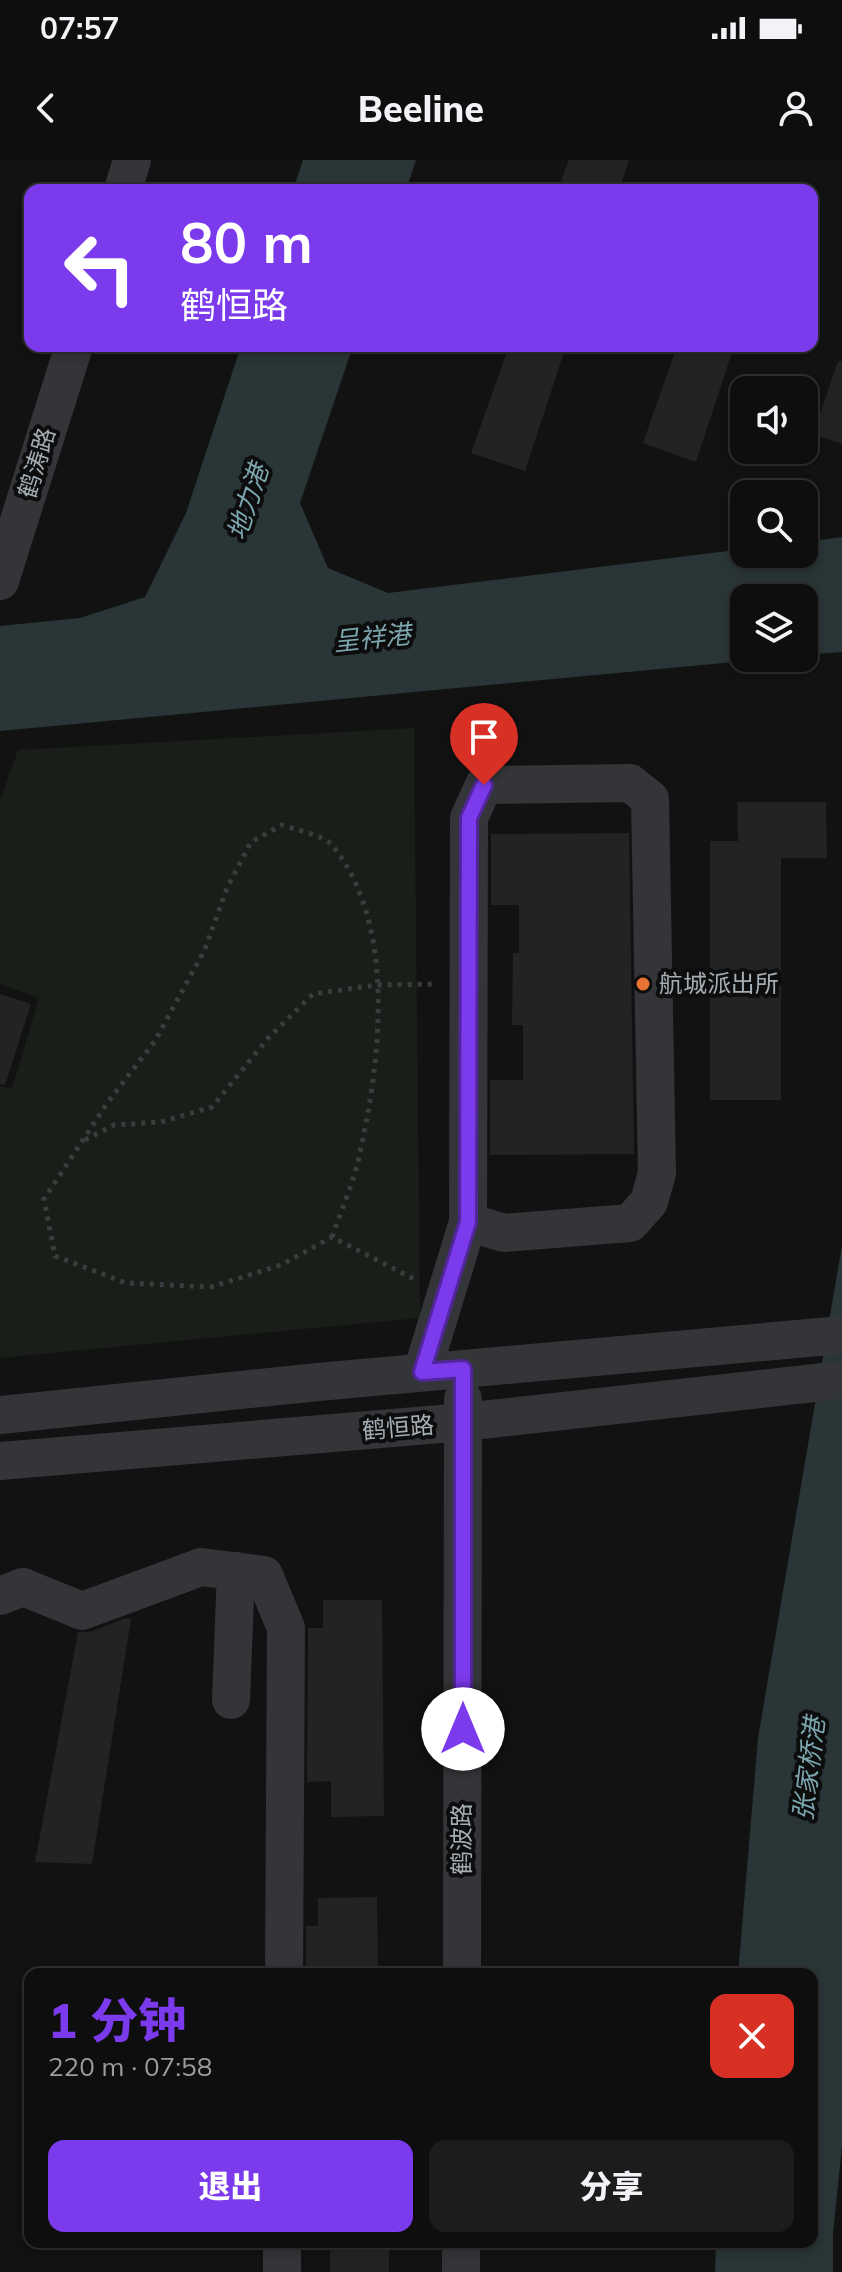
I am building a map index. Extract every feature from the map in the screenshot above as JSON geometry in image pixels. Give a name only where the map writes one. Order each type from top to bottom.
[{"type":"street","points":[[125,184],[132,160]]},
{"type":"street","name":"鹤涛路","points":[[2,576],[72,352]]},
{"type":"street","points":[[422,1372],[468,1222],[469,818],[484,785],[630,783],[650,799],[657,1173],[649,1202],[630,1223],[504,1233],[468,1222]]},
{"type":"street","points":[[0,1415],[422,1372],[842,1335]]},
{"type":"street","name":"鹤波路","points":[[462,1968],[463,1369]]},
{"type":"street","name":"鹤恒路","points":[[0,1461],[464,1422],[842,1380]]},
{"type":"street","points":[[0,1596],[23,1587],[82,1611],[201,1567],[264,1575],[286,1628],[284,1968]]},
{"type":"street","points":[[231,1700],[236,1571]]},
{"type":"street","points":[[282,2248],[282,2272]]},
{"type":"street","points":[[461,2248],[461,2272]]},
{"type":"path","points":[[282,825],[331,843],[363,898],[375,956],[379,1036],[359,1159],[332,1237],[281,1265],[211,1287],[126,1283],[55,1256],[44,1199],[84,1141],[108,1102],[155,1041],[205,949],[227,888],[251,842],[282,825]]},
{"type":"path","points":[[84,1141],[114,1125],[161,1122],[212,1107],[269,1037],[313,994],[376,985],[469,984]]},
{"type":"path","points":[[332,1237],[445,1295]]},
{"type":"shaded area","points":[[414,728],[420,1318],[0,1358],[0,1086],[12,1089],[39,998],[0,984],[0,801],[18,750]]},
{"type":"water","points":[[303,160],[416,160],[408,184],[295,184]]},
{"type":"water","points":[[239,352],[351,352],[300,503],[328,568],[388,593],[730,551],[730,568],[818,568],[818,540],[842,537],[842,652],[818,654],[818,584],[730,584],[730,662],[0,731],[0,626],[80,618],[145,597],[186,513]]},
{"type":"water","name":"张家桥港","points":[[842,1245],[842,2146],[833,2234],[833,2272],[715,2272],[716,2248],[818,2248],[818,1968],[739,1968],[758,1738]]},
{"type":"building","points":[[569,160],[629,160],[621,184],[569,184],[561,181]]},
{"type":"building","points":[[507,352],[564,352],[525,471],[471,453]]},
{"type":"building","points":[[675,352],[732,352],[696,462],[643,443]]},
{"type":"building","points":[[838,361],[842,361],[842,444],[818,436],[818,419]]},
{"type":"building","points":[[737,802],[826,802],[827,858],[781,858],[781,1100],[710,1100],[710,841],[738,841]]},
{"type":"building","points":[[629,833],[634,1154],[490,1155],[490,1080],[523,1080],[523,1025],[512,1025],[513,953],[519,953],[519,905],[491,905],[491,834]]},
{"type":"building","points":[[0,994],[31,1004],[5,1085],[0,1084]]},
{"type":"building","points":[[323,1600],[382,1600],[384,1816],[331,1817],[331,1781],[307,1782],[308,1628],[323,1628]]},
{"type":"building","points":[[126,1618],[131,1619],[92,1864],[35,1862],[78,1632],[90,1632]]},
{"type":"building","points":[[377,1897],[378,1968],[306,1968],[306,1926],[318,1926],[318,1898]]},
{"type":"building","points":[[330,2248],[389,2248],[389,2272],[330,2272]]},
{"type":"place","name":"航城派出所","points":[[643,984]]},
{"type":"route","points":[[463,1729],[463,1369],[422,1372],[468,1222],[469,818],[484,785]]},
{"type":"water label","name":"地力港","points":[[248,502]]},
{"type":"water label","name":"呈祥港","points":[[372,638]]}]
